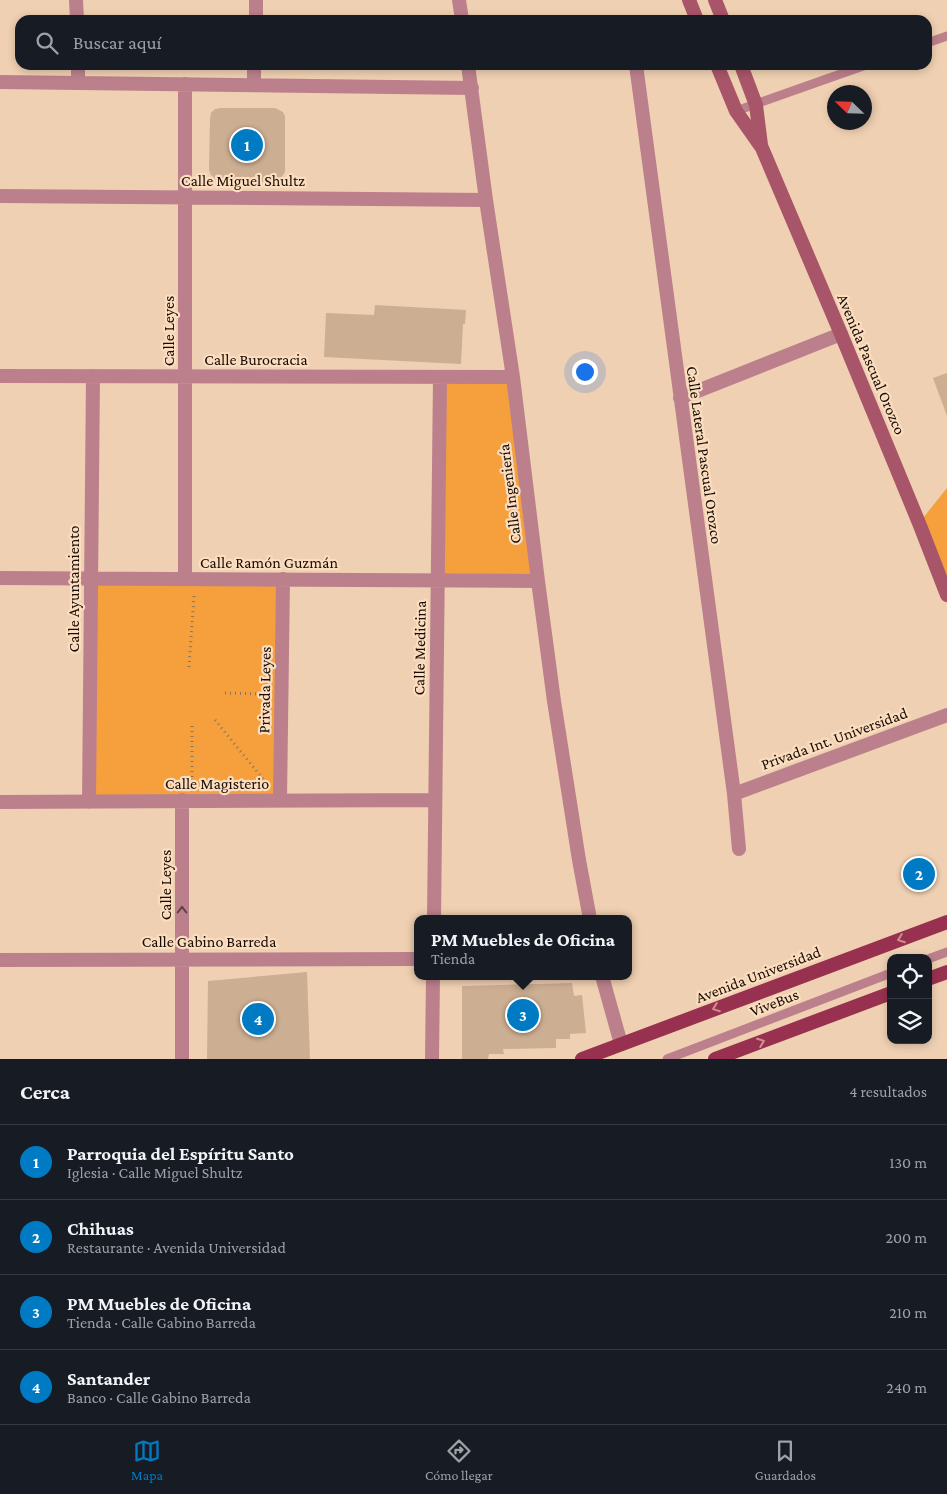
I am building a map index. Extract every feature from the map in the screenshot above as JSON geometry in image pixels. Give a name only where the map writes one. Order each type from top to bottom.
[{"type":"main road","points":[[689,0],[696,15]]},
{"type":"main road","points":[[715,0],[721,15]]},
{"type":"main road","name":"Avenida Pascual Orozco","points":[[719,70],[736,112],[762,148],[841,334],[947,595]]},
{"type":"main road","name":"Avenida Pascual Orozco","points":[[742,70],[756,105],[762,148]]},
{"type":"main road","name":"Avenida Universidad","points":[[582,1059],[945,919]]},
{"type":"main road","points":[[932,978],[947,972]]},
{"type":"main road","points":[[716,1059],[887,995]]},
{"type":"street","points":[[76,0],[76,15]]},
{"type":"street","points":[[256,0],[256,15]]},
{"type":"street","points":[[459,0],[461,15]]},
{"type":"street","points":[[78,70],[78,82]]},
{"type":"street","points":[[254,70],[254,84]]},
{"type":"street","name":"Calle Ingeniería","points":[[469,70],[513,378],[538,581],[567,783],[589,915]]},
{"type":"street","name":"Calle Lateral Pascual Orozco","points":[[637,70],[734,794],[739,849]]},
{"type":"street","points":[[0,82],[472,88]]},
{"type":"street","name":"Calle Leyes","points":[[185,84],[185,376],[190,579]]},
{"type":"street","name":"Calle Miguel Shultz","points":[[0,196],[486,200]]},
{"type":"street","points":[[680,398],[841,334]]},
{"type":"street","name":"Calle Burocracia","points":[[0,376],[513,378]]},
{"type":"street","name":"Calle Ayuntamiento","points":[[89,802],[92,376]]},
{"type":"street","name":"Calle Medicina","points":[[434,915],[440,377]]},
{"type":"street","name":"Calle Ramón Guzmán","points":[[0,578],[538,581]]},
{"type":"street","name":"Privada Leyes","points":[[280,800],[283,580]]},
{"type":"street","name":"Privada Int. Universidad","points":[[734,794],[947,715]]},
{"type":"street","name":"Calle Leyes","points":[[182,1059],[182,959],[187,800]]},
{"type":"street","name":"Calle Magisterio","points":[[0,802],[435,800]]},
{"type":"street","name":"Calle Gabino Barreda","points":[[0,960],[414,959]]},
{"type":"street","points":[[432,1059],[433,980]]},
{"type":"street","points":[[603,980],[621,1044]]},
{"type":"lane","points":[[932,41],[947,36]]},
{"type":"lane","points":[[736,112],[852,70]]},
{"type":"lane","points":[[932,958],[947,952]]},
{"type":"lane","name":"ViveBus","points":[[668,1059],[887,976]]},
{"type":"path","points":[[189,667],[190,579]]},
{"type":"path","points":[[225,693],[281,694]]},
{"type":"path","points":[[215,720],[280,800]]},
{"type":"path","points":[[187,800],[192,726]]},
{"type":"shaded area","points":[[440,377],[513,377],[538,581],[437,581]]},
{"type":"shaded area","points":[[947,488],[947,595],[919,523]]},
{"type":"shaded area","points":[[91,578],[283,579],[280,800],[89,802]]},
{"type":"building","points":[[275,108],[283,112],[285,116],[285,172],[280,180],[276,182],[220,181],[211,175],[209,170],[210,119],[211,113],[215,109]]},
{"type":"building","points":[[375,305],[466,310],[465,324],[463,324],[461,364],[324,357],[326,313],[374,315]]},
{"type":"building","points":[[947,373],[947,416],[933,378]]},
{"type":"building","points":[[307,972],[310,1059],[207,1059],[208,981]]},
{"type":"building","points":[[572,983],[574,996],[582,995],[586,1033],[570,1034],[570,1039],[556,1039],[556,1048],[503,1049],[504,1054],[489,1054],[488,1059],[462,1059],[462,986]]},
{"type":"place","name":"Parroquia del Espíritu Santo","points":[[247,145]]},
{"type":"place","name":"Chihuas","points":[[919,874]]},
{"type":"place","name":"PM Muebles de Oficina","points":[[523,1015]]},
{"type":"place","name":"Santander","points":[[258,1019]]}]
